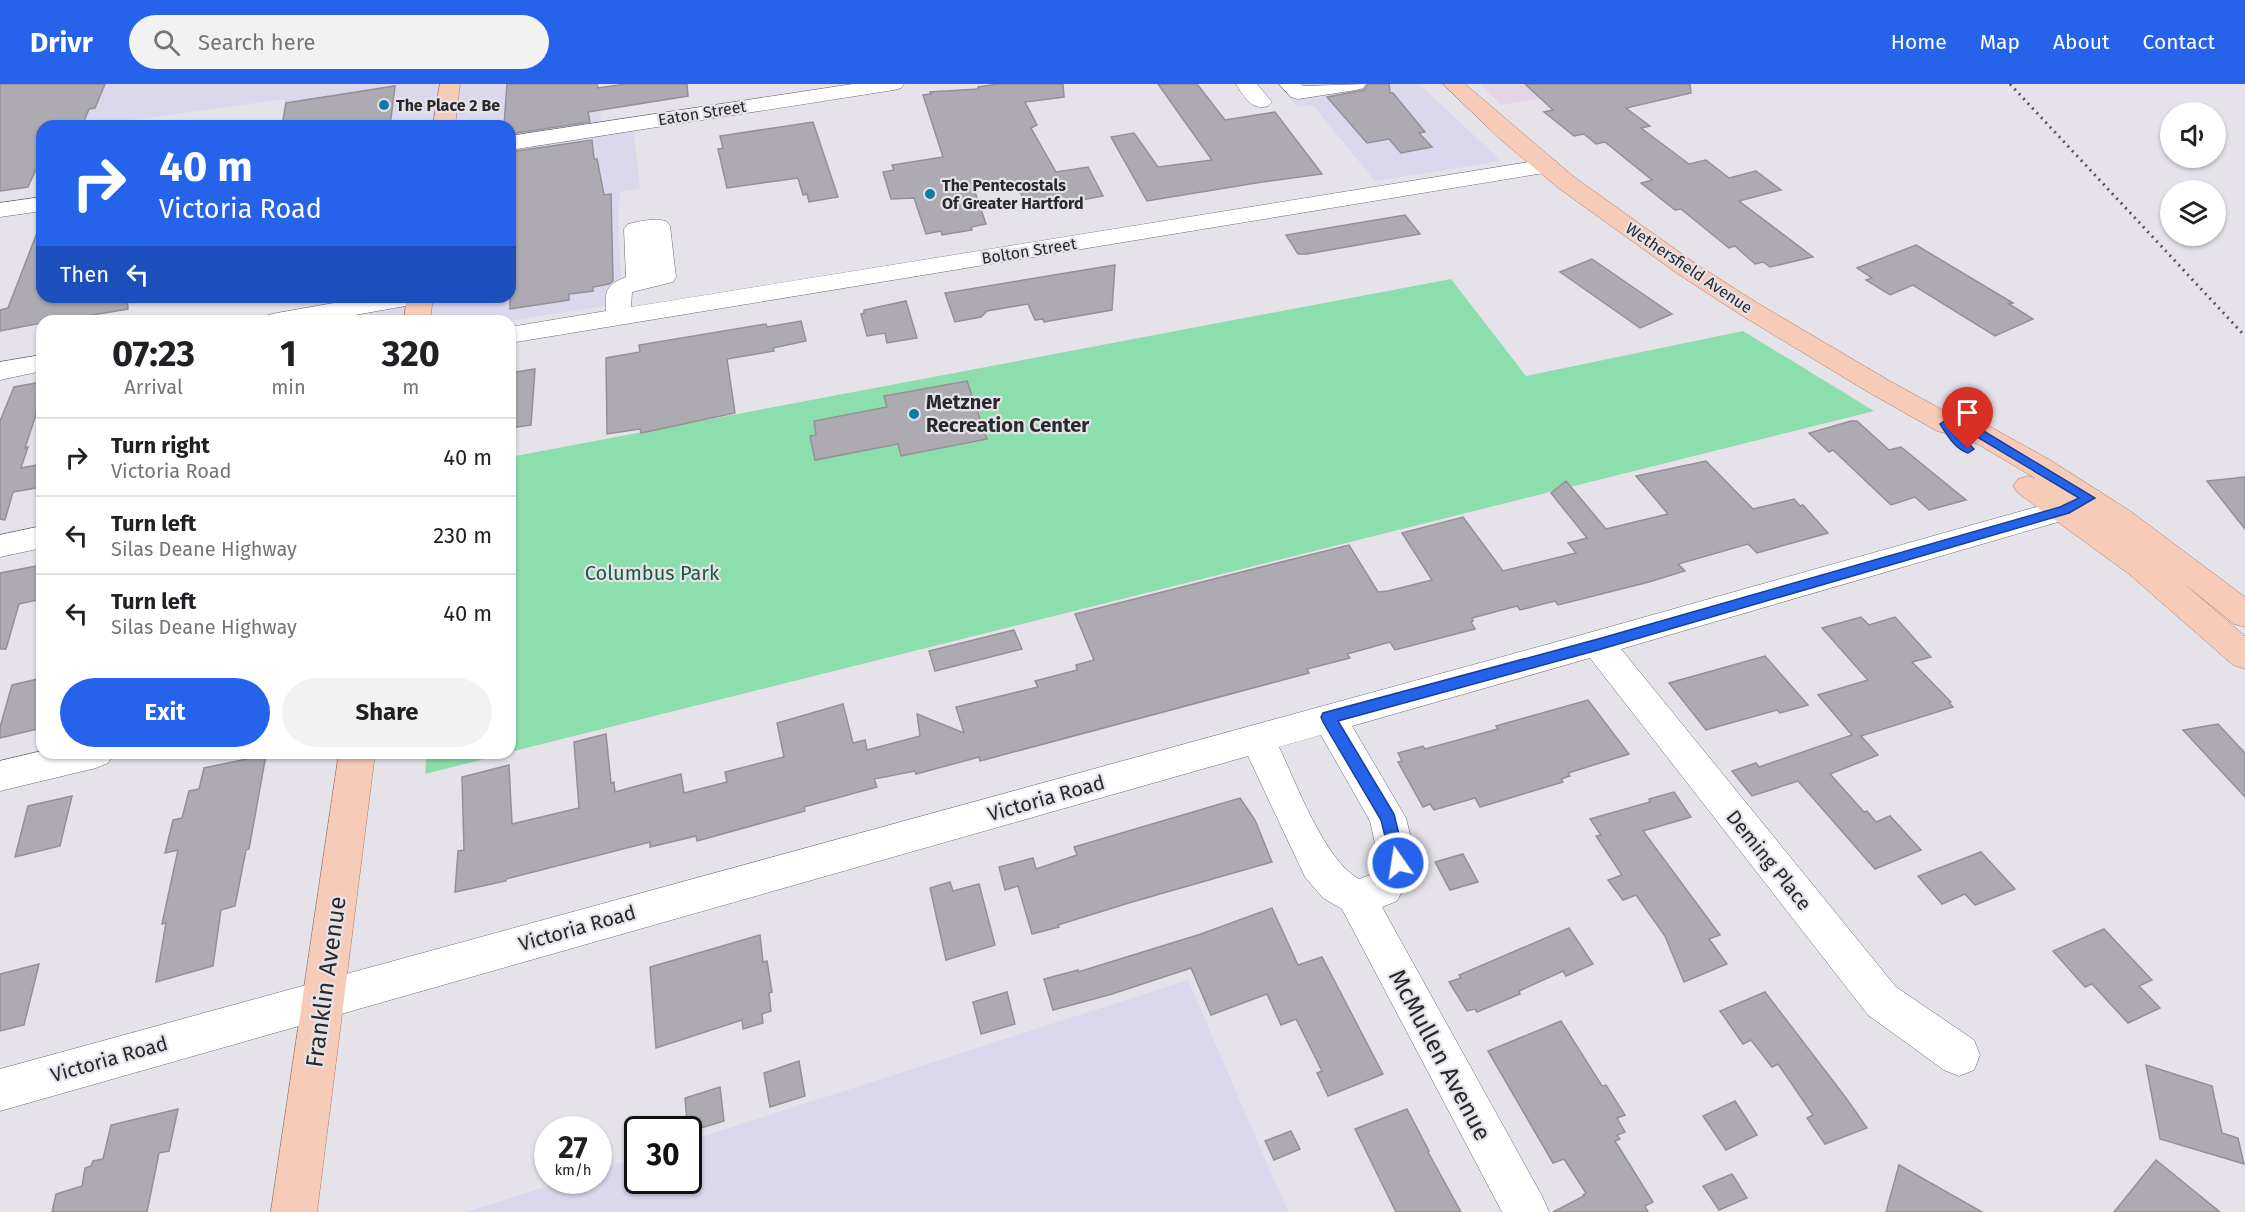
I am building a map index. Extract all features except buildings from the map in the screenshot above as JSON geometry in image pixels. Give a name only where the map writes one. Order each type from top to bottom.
[{"type":"main road","points":[[445,120],[450,84]]},
{"type":"main road","name":"Wethersfield Avenue","points":[[1453,84],[1548,166],[1635,232],[1740,303],[1946,424],[1962,445],[2076,504]]},
{"type":"main road","points":[[2076,504],[2155,544],[2245,615]]},
{"type":"main road","points":[[2076,504],[2245,656]]},
{"type":"main road","name":"Franklin Avenue","points":[[294,1212],[356,759]]},
{"type":"street","name":"Eaton Street","points":[[516,142],[894,84]]},
{"type":"street","points":[[1246,84],[1261,102]]},
{"type":"street","points":[[1289,84],[1298,93],[1356,84]]},
{"type":"street","points":[[516,156],[605,142]]},
{"type":"street","name":"Bolton Street","points":[[516,334],[1548,166]]},
{"type":"street","points":[[0,210],[36,205]]},
{"type":"street","points":[[619,317],[619,293],[627,285],[639,281]]},
{"type":"street","points":[[310,315],[378,303]]},
{"type":"street","points":[[0,371],[36,364]]},
{"type":"street","name":"Victoria Road","points":[[0,1090],[1257,739],[1328,717],[1598,645],[2076,504]]},
{"type":"street","points":[[0,546],[36,538]]},
{"type":"street","name":"Deming Place","points":[[1598,645],[1882,1001],[1959,1055]]},
{"type":"street","points":[[1328,717],[1388,818],[1398,863],[1383,888],[1356,897]]},
{"type":"street","name":"McMullen Avenue","points":[[1257,739],[1318,865],[1336,886],[1356,897],[1526,1212]]},
{"type":"street","points":[[0,776],[71,759]]},
{"type":"shaded area","points":[[0,84],[597,84],[601,121],[632,117],[640,188],[620,192],[618,218],[622,303],[516,320],[516,315],[369,315],[371,303],[516,303],[516,120],[281,120],[285,99],[132,120],[36,120]]},
{"type":"shaded area","points":[[1278,84],[1419,84],[1501,161],[1375,181],[1313,105],[1297,107]]},
{"type":"shaded area","points":[[1480,84],[1626,84],[1501,105]]},
{"type":"shaded area","points":[[1188,980],[1288,1212],[466,1212],[534,1191],[534,1194],[612,1194],[612,1166],[624,1161],[624,1194],[702,1194],[702,1137]]},
{"type":"green space","name":"Columbus Park","points":[[1451,279],[1526,376],[1743,331],[1874,411],[516,750],[516,456]]},
{"type":"green space","points":[[426,759],[484,759],[425,774]]},
{"type":"railway","points":[[2010,84],[2245,336]]},
{"type":"place","name":"The Place 2 Be","points":[[384,105]]},
{"type":"place","name":"The Pentecostals Of Greater Hartford","points":[[930,194]]},
{"type":"place","name":"Metzner Recreation Center","points":[[914,414]]},
{"type":"route","points":[[1398,863],[1388,818],[1328,717],[1598,645],[2064,510],[2089,498],[1978,432],[1946,424],[1962,445],[1968,449]]}]
